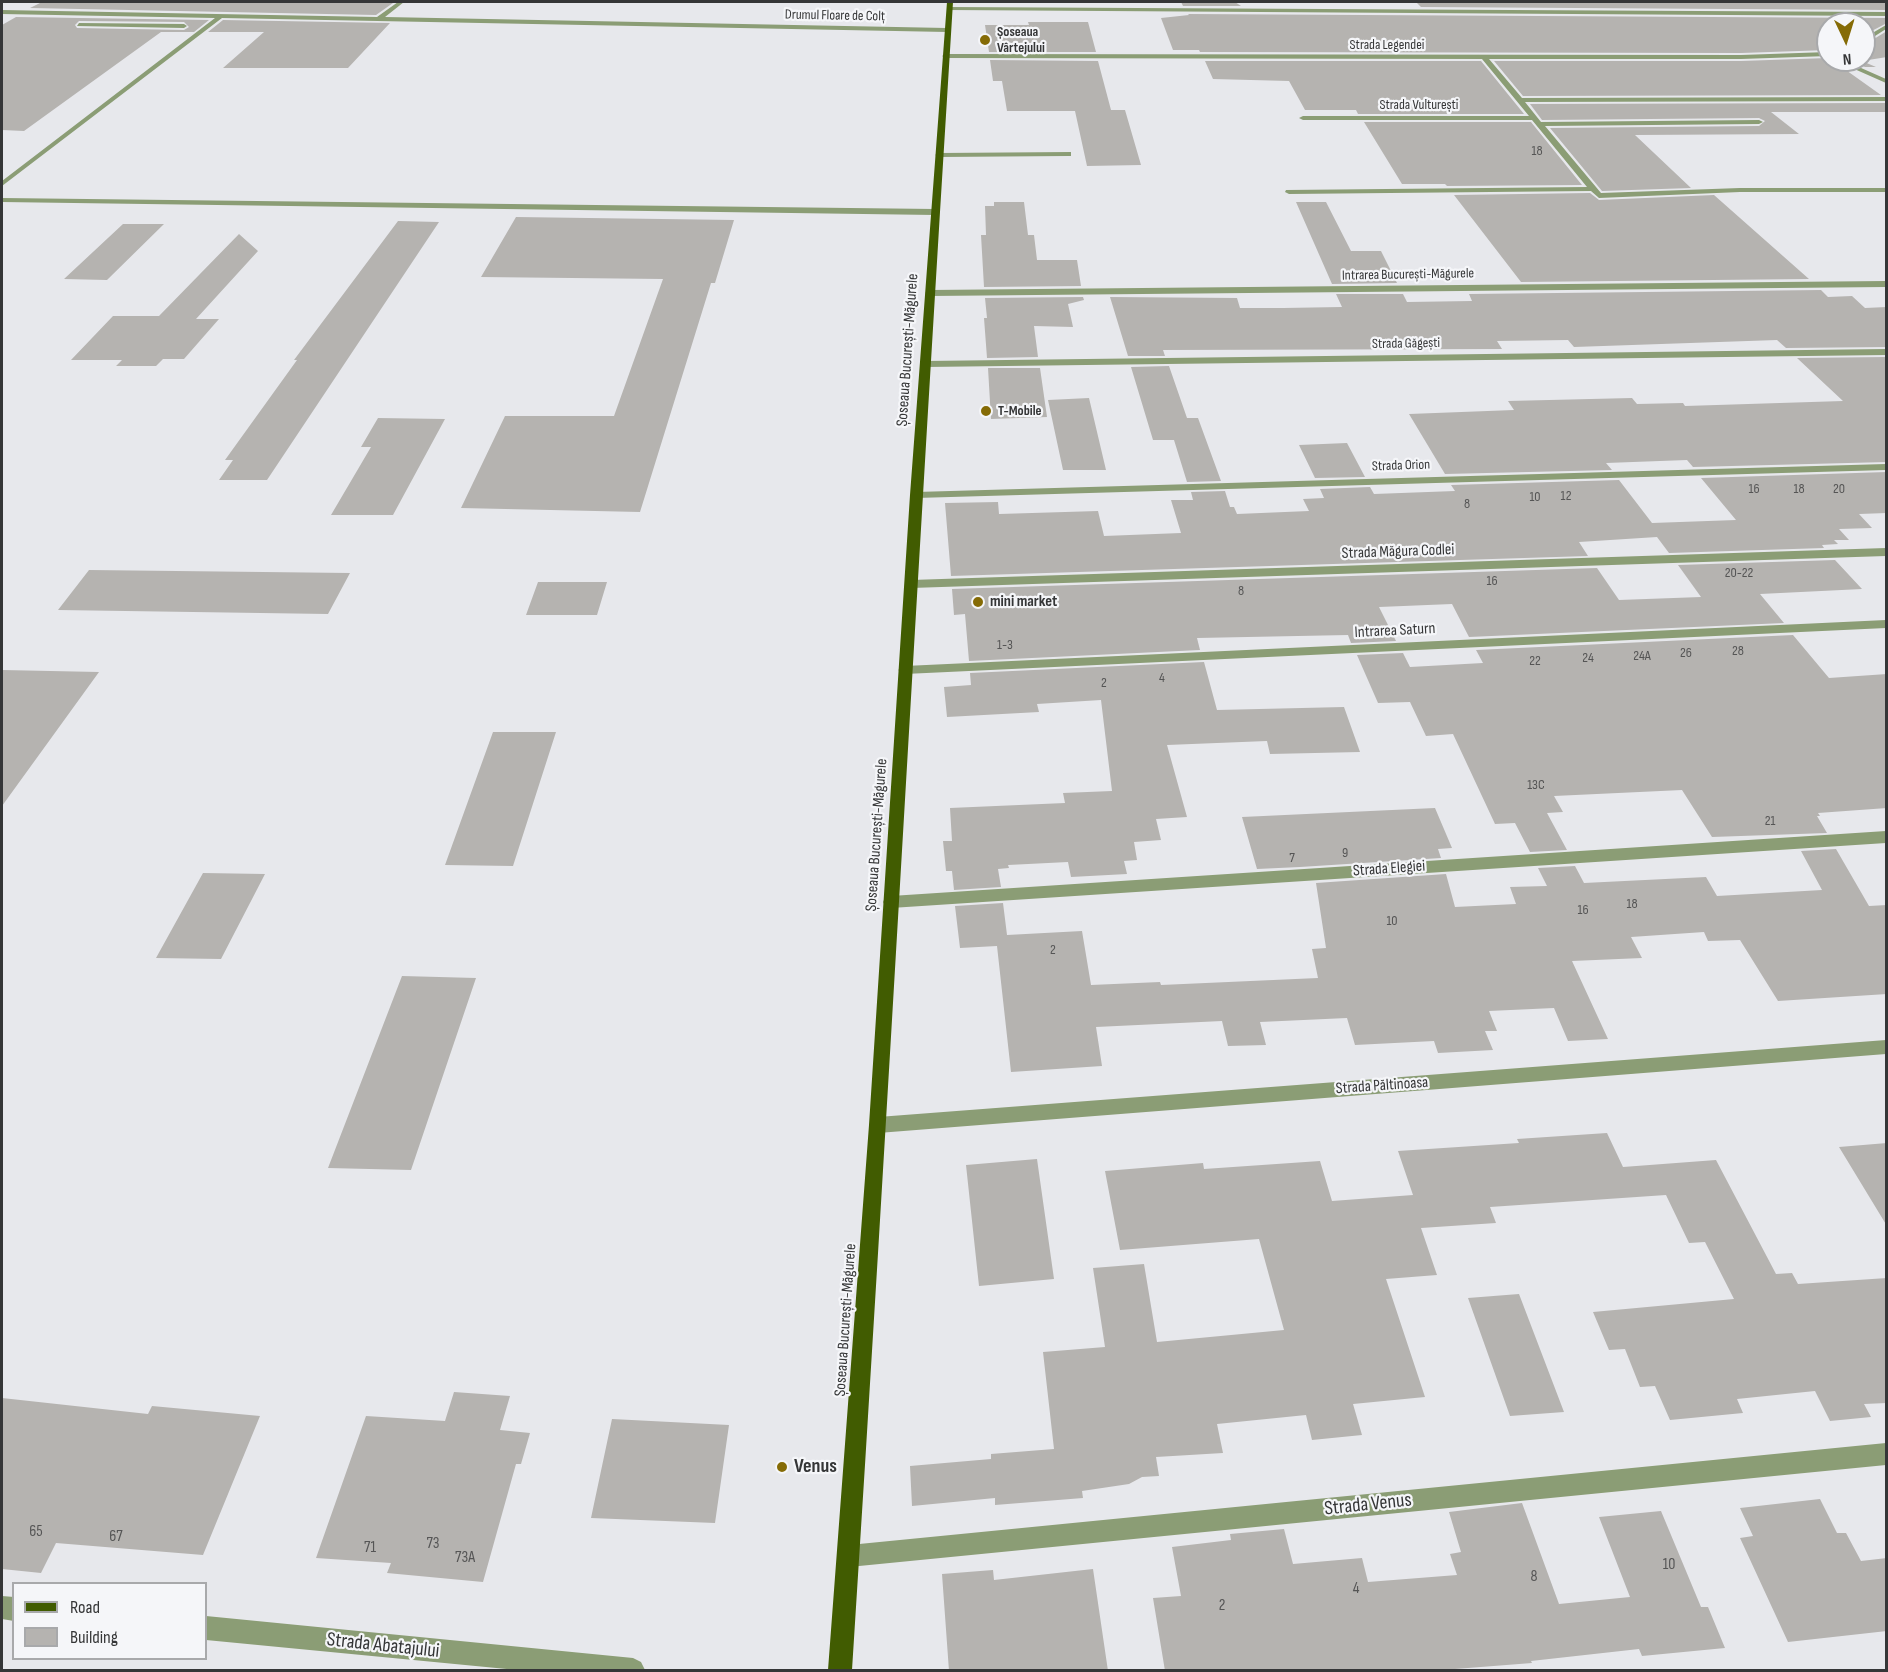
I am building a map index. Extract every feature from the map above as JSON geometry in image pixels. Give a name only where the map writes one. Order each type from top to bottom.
[{"type":"main road","name":"Șoseaua București-Măgurele","points":[[840,1671],[878,1125],[916,495],[950,5]]},
{"type":"street","points":[[379,19],[401,2]]},
{"type":"street","points":[[950,5],[1887,14]]},
{"type":"street","name":"Drumul Floare de Colț","points":[[2,12],[947,30]]},
{"type":"street","points":[[2,184],[220,16]]},
{"type":"street","points":[[79,25],[207,26]]},
{"type":"street","name":"Strada Legendei","points":[[945,56],[1816,55]]},
{"type":"street","points":[[1484,57],[1597,192]]},
{"type":"street","points":[[1866,72],[1887,81]]},
{"type":"street","points":[[1520,100],[1887,99]]},
{"type":"street","name":"Strada Vulturești","points":[[1303,118],[1759,122]]},
{"type":"street","points":[[939,155],[1068,154]]},
{"type":"street","points":[[1288,192],[1887,190]]},
{"type":"street","points":[[2,200],[935,212]]},
{"type":"street","name":"Intrarea București-Măgurele","points":[[930,292],[1887,284]]},
{"type":"street","name":"Strada Găgești","points":[[926,364],[1887,352]]},
{"type":"street","name":"Strada Orion","points":[[916,495],[1887,467]]},
{"type":"street","name":"Strada Măgura Codlei","points":[[911,584],[1887,552]]},
{"type":"street","name":"Intrarea Saturn","points":[[905,670],[1887,624]]},
{"type":"street","name":"Strada Elegiei","points":[[891,902],[1887,837]]},
{"type":"street","name":"Strada Păltinoasa","points":[[878,1125],[1887,1047]]},
{"type":"street","name":"Strada Venus","points":[[849,1556],[1887,1454]]},
{"type":"street","name":"Strada Abatajului","points":[[207,1628],[633,1671]]},
{"type":"building","points":[[42,2],[393,3],[376,15],[30,8]]},
{"type":"building","points":[[1181,2],[1235,2],[1241,6],[1183,6]]},
{"type":"building","points":[[1416,2],[1887,2],[1887,10],[1421,7]]},
{"type":"building","points":[[1189,15],[1816,18],[1816,50],[1741,53],[1200,52],[1199,50],[1173,50],[1161,18]]},
{"type":"building","points":[[16,17],[209,20],[194,32],[161,32],[24,131],[2,130],[2,25]],"holes":[[[79,21],[184,22],[189,27],[184,30],[77,28],[75,25]]]},
{"type":"building","points":[[1876,18],[1887,18],[1887,23],[1876,29]]},
{"type":"building","points":[[223,20],[390,23],[348,68],[223,68],[264,32],[208,32]]},
{"type":"building","points":[[1028,22],[1088,22],[1096,52],[989,52],[985,25],[1029,25]]},
{"type":"building","points":[[1887,31],[1887,57],[1876,59],[1876,38]]},
{"type":"building","points":[[1816,58],[1816,72],[1849,72],[1881,95],[1523,96],[1494,61],[1741,61]]},
{"type":"building","points":[[990,60],[1098,61],[1111,110],[1125,110],[1141,165],[1087,166],[1075,111],[1007,111],[1002,81],[993,81]]},
{"type":"building","points":[[1205,61],[1481,61],[1524,114],[1358,114],[1356,110],[1305,110],[1289,81],[1213,79]]},
{"type":"building","points":[[1887,103],[1887,112],[1771,112],[1799,134],[1635,135],[1691,188],[1602,191],[1550,128],[1759,126],[1765,121],[1759,118],[1542,120],[1530,104]]},
{"type":"building","points":[[1364,122],[1531,122],[1582,185],[1402,184]]},
{"type":"building","points":[[1590,193],[1599,200],[1714,195],[1809,279],[1521,282],[1454,195]]},
{"type":"building","points":[[994,202],[1024,202],[1028,235],[1034,235],[1037,260],[1077,260],[1081,286],[984,287],[981,235],[986,235],[985,206],[994,206]]},
{"type":"building","points":[[1296,202],[1326,202],[1351,251],[1381,251],[1397,283],[1332,284]]},
{"type":"building","points":[[516,217],[734,220],[715,283],[711,283],[640,512],[461,508],[505,416],[614,416],[663,279],[481,277]]},
{"type":"building","points":[[398,221],[439,222],[267,480],[219,480],[233,460],[225,460],[297,360],[294,360]]},
{"type":"building","points":[[123,224],[164,224],[107,280],[64,279]]},
{"type":"building","points":[[239,234],[258,251],[196,319],[219,319],[184,359],[163,359],[156,366],[116,366],[122,360],[71,360],[113,316],[159,316]]},
{"type":"building","points":[[1821,290],[1828,297],[1852,296],[1865,308],[1887,307],[1887,347],[1786,348],[1777,340],[1574,347],[1568,340],[1497,341],[1502,349],[1163,350],[1165,356],[1128,356],[1110,297],[1237,298],[1240,308],[1283,308],[1342,307],[1336,294],[1403,294],[1407,302],[1472,301],[1469,294]]},
{"type":"building","points":[[1083,297],[1084,300],[1068,304],[1073,327],[1034,326],[1038,357],[987,358],[985,298]]},
{"type":"building","points":[[1887,357],[1887,462],[1693,467],[1687,460],[1606,463],[1612,470],[1445,474],[1409,414],[1514,410],[1508,401],[1632,398],[1637,404],[1683,403],[1685,406],[1843,401],[1797,358]]},
{"type":"building","points":[[1169,366],[1187,418],[1198,418],[1221,481],[1187,482],[1174,440],[1153,440],[1131,367]]},
{"type":"building","points":[[988,368],[1040,368],[1047,417],[991,419]]},
{"type":"building","points":[[1089,398],[1106,470],[1063,470],[1048,400]]},
{"type":"building","points":[[378,418],[445,419],[393,515],[331,515],[371,447],[361,447]]},
{"type":"building","points":[[1347,443],[1365,477],[1315,478],[1299,445]]},
{"type":"building","points":[[1887,472],[1887,513],[1859,514],[1872,528],[1839,529],[1849,540],[1834,540],[1838,544],[1822,545],[1824,548],[1669,553],[1657,537],[1579,542],[1588,556],[951,576],[945,503],[998,502],[999,514],[1098,511],[1104,536],[1181,533],[1171,500],[1193,500],[1191,492],[1225,491],[1230,507],[1234,507],[1237,514],[1309,511],[1303,499],[1324,498],[1320,489],[1370,487],[1374,494],[1455,491],[1451,485],[1619,480],[1652,523],[1736,520],[1701,478]]},
{"type":"building","points":[[1835,560],[1862,589],[1760,594],[1784,623],[1469,637],[1452,604],[1379,607],[1396,641],[1351,643],[1348,635],[1197,638],[1200,650],[969,661],[965,614],[954,615],[952,589],[1597,568],[1619,600],[1701,597],[1678,565]]},
{"type":"building","points":[[89,570],[350,573],[328,614],[58,610]]},
{"type":"building","points":[[538,582],[607,582],[597,615],[526,615]]},
{"type":"building","points":[[1793,635],[1829,678],[1887,674],[1887,808],[1818,813],[1820,816],[1817,816],[1827,833],[1712,837],[1682,790],[1554,796],[1563,812],[1547,813],[1567,850],[1530,852],[1515,823],[1495,824],[1453,734],[1426,736],[1410,702],[1378,703],[1357,655],[1403,653],[1410,667],[1483,663],[1476,650]]},
{"type":"building","points":[[1204,662],[1217,710],[1344,707],[1360,752],[1270,754],[1267,741],[1167,745],[1187,817],[1156,819],[1161,840],[1134,842],[1137,860],[1124,861],[1127,874],[1071,877],[1068,862],[1008,865],[1009,868],[998,869],[1001,887],[954,890],[952,871],[946,871],[943,841],[952,841],[950,808],[1065,803],[1063,793],[1112,791],[1101,700],[1037,704],[1039,712],[947,717],[944,687],[971,685],[970,673]]},
{"type":"building","points":[[2,670],[99,672],[2,806]]},
{"type":"building","points":[[493,732],[556,732],[513,866],[445,865]]},
{"type":"building","points":[[1435,808],[1452,848],[1438,849],[1441,858],[1300,867],[1257,869],[1242,817]]},
{"type":"building","points":[[1836,849],[1869,906],[1887,905],[1887,994],[1778,1001],[1740,940],[1708,941],[1704,932],[1631,937],[1642,958],[1572,961],[1608,1039],[1568,1041],[1554,1008],[1489,1011],[1497,1031],[1485,1031],[1493,1050],[1438,1053],[1434,1041],[1355,1045],[1347,1018],[1260,1022],[1266,1045],[1228,1046],[1222,1021],[1096,1027],[1102,1066],[1011,1072],[997,946],[960,948],[955,906],[1003,903],[1007,935],[1082,931],[1091,985],[1160,982],[1161,985],[1318,978],[1312,949],[1326,948],[1316,883],[1446,874],[1455,907],[1516,904],[1510,887],[1547,886],[1538,868],[1575,866],[1584,883],[1706,877],[1717,896],[1822,890],[1801,851]]},
{"type":"building","points":[[203,873],[265,874],[221,959],[156,958]]},
{"type":"building","points":[[402,976],[476,978],[411,1170],[328,1168]]},
{"type":"building","points":[[1607,1133],[1623,1167],[1716,1160],[1776,1274],[1792,1273],[1798,1284],[1887,1278],[1887,1403],[1864,1404],[1871,1417],[1830,1421],[1815,1391],[1737,1399],[1743,1413],[1670,1420],[1655,1386],[1640,1387],[1625,1349],[1609,1350],[1593,1312],[1734,1299],[1705,1242],[1689,1243],[1666,1195],[1490,1207],[1496,1223],[1421,1228],[1437,1275],[1386,1279],[1425,1397],[1353,1404],[1362,1435],[1312,1440],[1306,1415],[1217,1424],[1223,1453],[1156,1457],[1159,1476],[1142,1477],[1129,1484],[1082,1491],[1083,1498],[995,1505],[995,1498],[912,1506],[910,1466],[991,1459],[991,1454],[1054,1449],[1043,1352],[1105,1347],[1093,1268],[1144,1264],[1157,1342],[1284,1330],[1259,1239],[1120,1250],[1105,1171],[1203,1163],[1204,1169],[1320,1161],[1332,1201],[1413,1195],[1398,1151],[1519,1143],[1517,1139]]},
{"type":"building","points":[[1887,1143],[1887,1226],[1839,1147]]},
{"type":"building","points":[[1037,1159],[1054,1279],[979,1286],[966,1165]]},
{"type":"building","points":[[1519,1294],[1564,1412],[1510,1416],[1468,1298]]},
{"type":"building","points":[[454,1392],[510,1396],[500,1430],[530,1433],[521,1464],[516,1464],[483,1582],[387,1573],[391,1563],[316,1558],[366,1416],[445,1421]]},
{"type":"building","points":[[2,1398],[148,1414],[152,1406],[260,1416],[203,1555],[56,1543],[41,1573],[2,1569]]},
{"type":"building","points":[[612,1419],[729,1425],[715,1523],[591,1518]]},
{"type":"building","points":[[1820,1499],[1837,1533],[1846,1533],[1861,1561],[1887,1558],[1887,1631],[1788,1642],[1740,1538],[1753,1536],[1740,1508]]},
{"type":"building","points":[[1522,1503],[1559,1604],[1630,1597],[1599,1517],[1661,1511],[1701,1607],[1708,1607],[1725,1648],[1642,1656],[1639,1649],[1531,1661],[1532,1663],[1455,1669],[1456,1671],[1165,1671],[1153,1598],[1181,1596],[1172,1547],[1231,1540],[1230,1534],[1284,1529],[1293,1564],[1362,1558],[1368,1582],[1457,1575],[1450,1554],[1461,1552],[1449,1512]]},
{"type":"building","points":[[1093,1569],[1108,1671],[949,1671],[942,1574],[993,1570],[994,1580]]},
{"type":"place","name":"Șoseaua Vârtejului","points":[[985,40]]},
{"type":"place","name":"T-Mobile","points":[[986,411]]},
{"type":"place","name":"mini market","points":[[978,602]]},
{"type":"place","name":"Venus","points":[[782,1467]]}]
